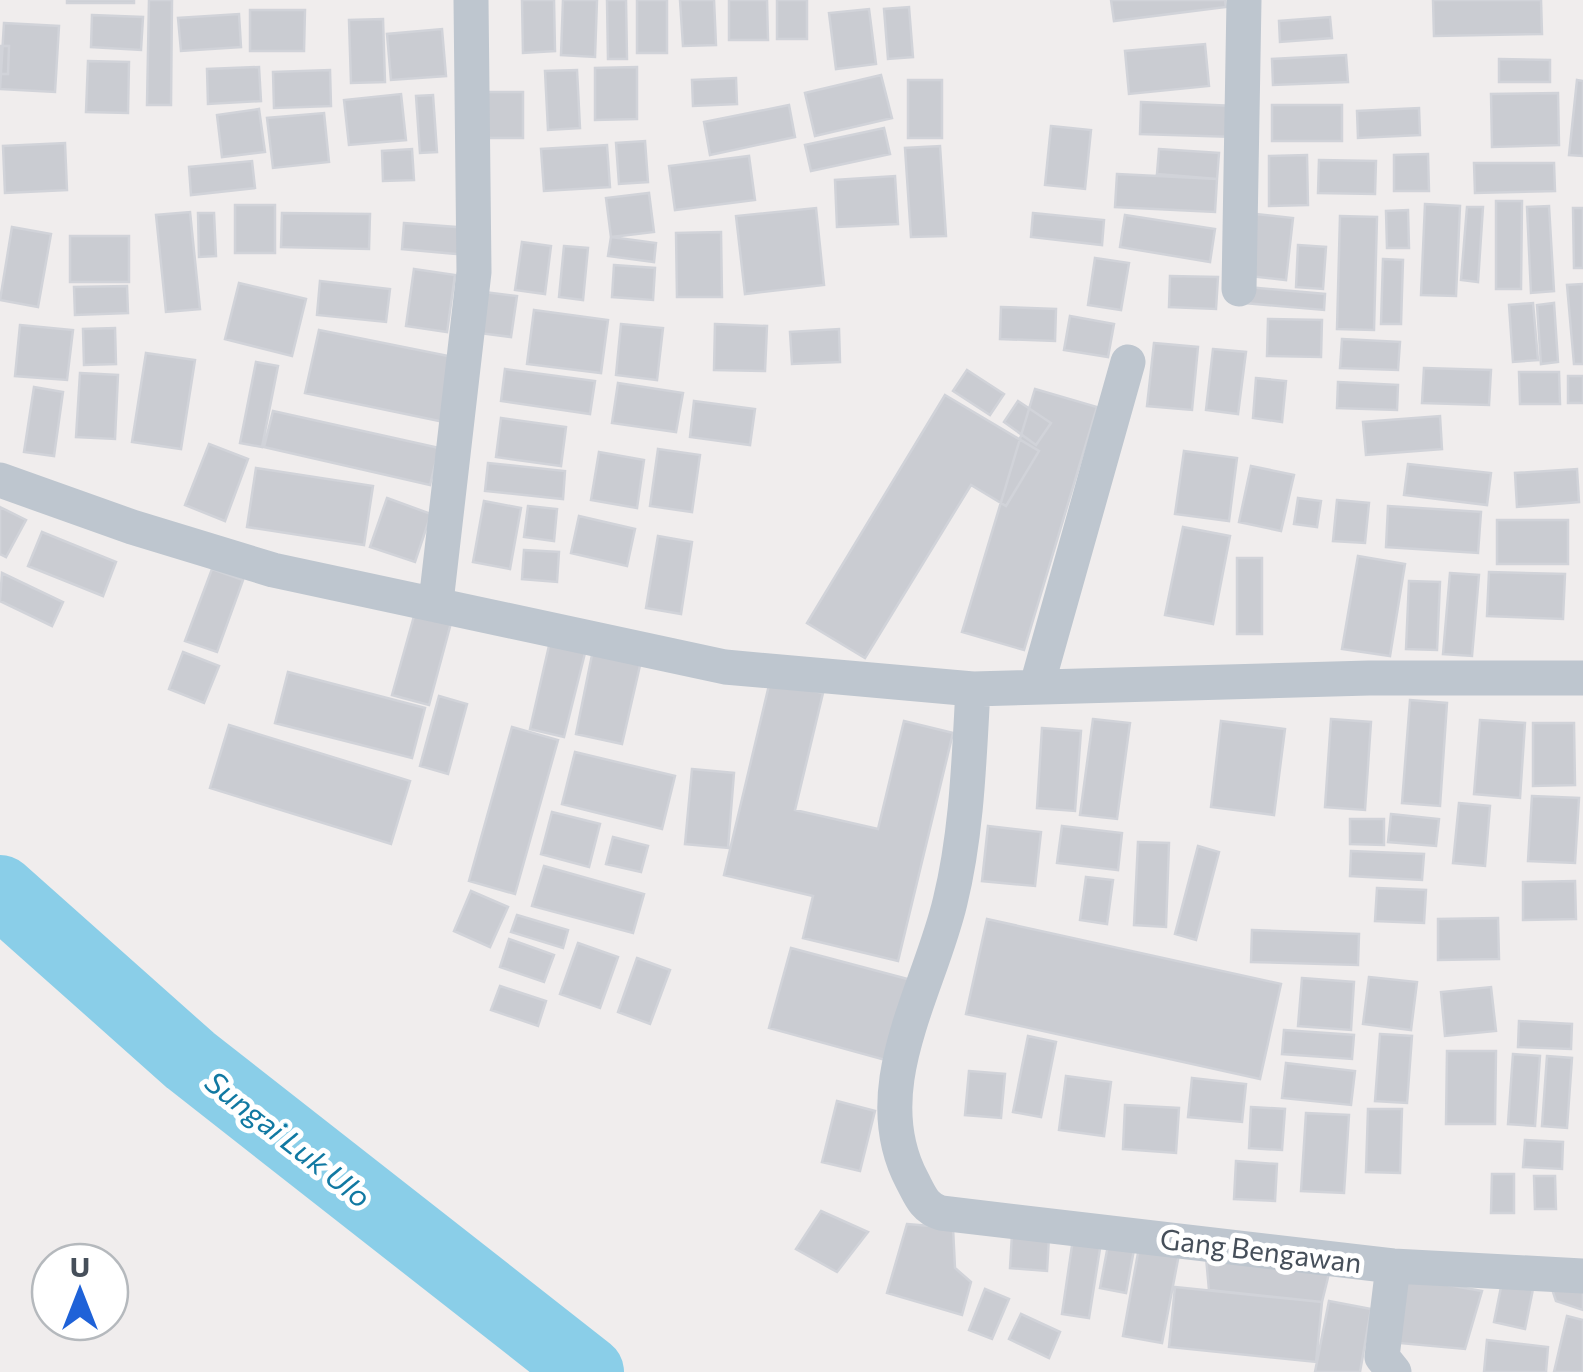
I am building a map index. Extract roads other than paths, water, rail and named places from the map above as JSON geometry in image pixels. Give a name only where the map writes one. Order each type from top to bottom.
[{"type":"street","points":[[436,602],[474,272],[470,0]]},
{"type":"street","points":[[1239,289],[1244,0]]},
{"type":"street","points":[[1038,684],[1128,362]]},
{"type":"street","points":[[0,480],[132,528],[273,570],[436,602],[724,668],[973,689],[1038,684],[1583,678]]},
{"type":"street","name":"Gang Bengawan","points":[[973,689],[966,797],[950,902],[896,1072],[900,1155],[924,1205],[941,1212],[1393,1266],[1583,1276]]},
{"type":"street","points":[[1393,1266],[1382,1356],[1394,1372]]},
{"type":"waterway","name":"Sungai Luk Ulo","points":[[0,891],[190,1060],[588,1372]]}]
